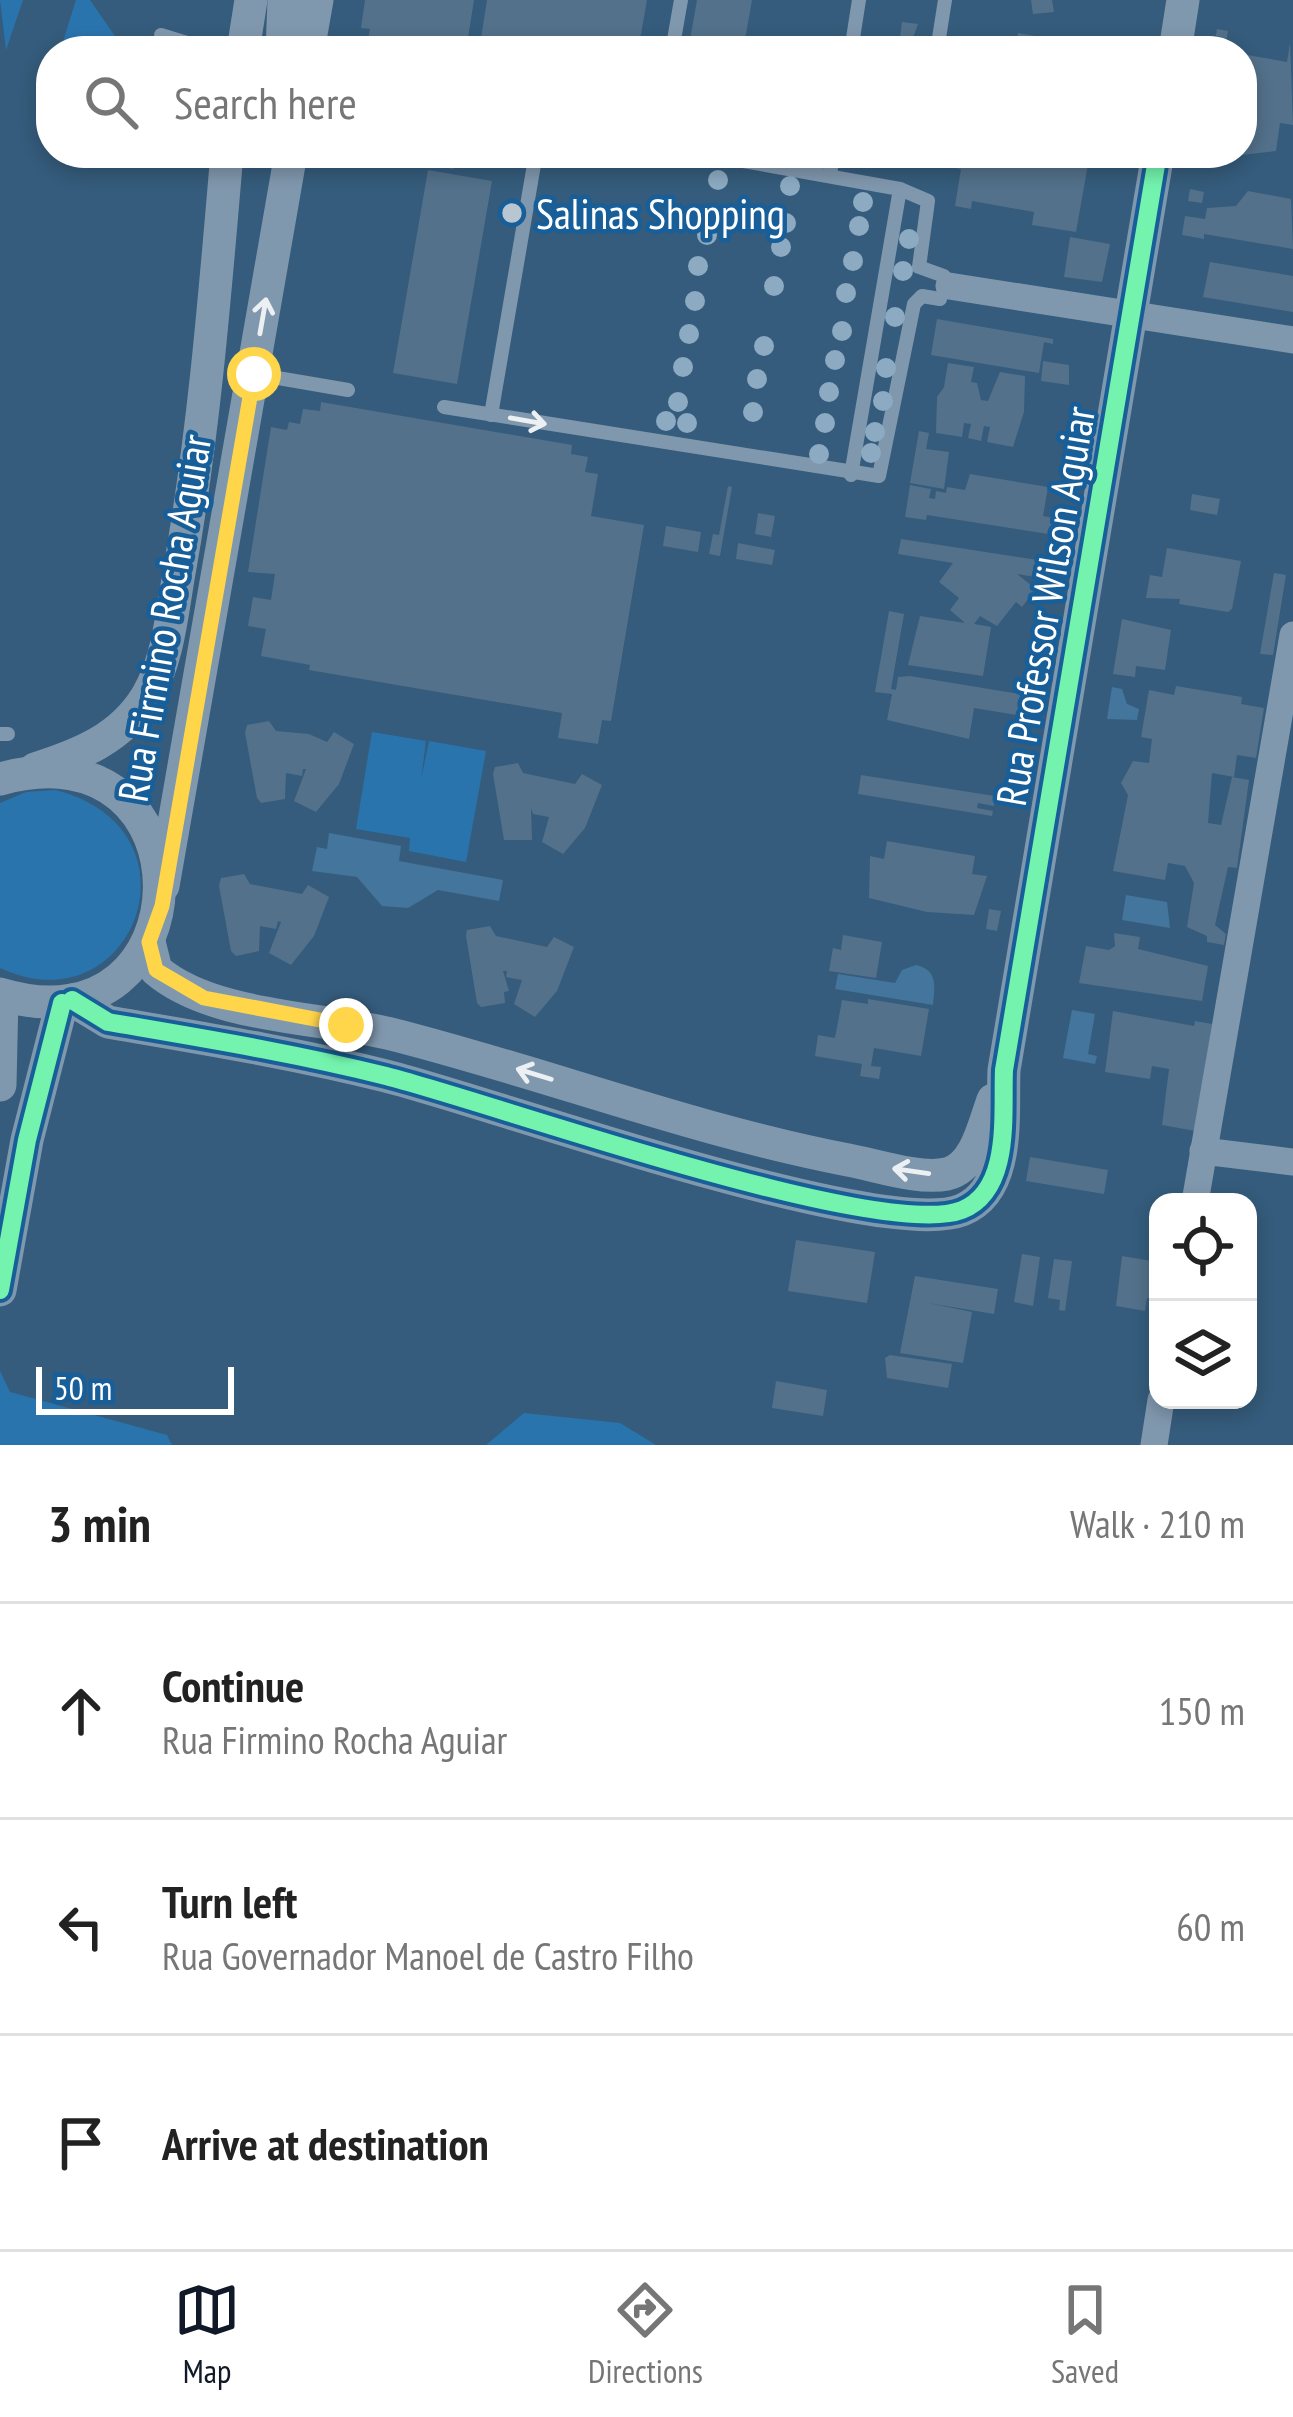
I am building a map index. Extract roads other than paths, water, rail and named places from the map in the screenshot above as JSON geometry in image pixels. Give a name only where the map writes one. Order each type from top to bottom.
[{"type":"street","points":[[245,36],[251,0]]},
{"type":"street","points":[[283,36],[284,0]]},
{"type":"street","points":[[311,36],[317,0]]},
{"type":"street","points":[[1178,36],[1184,0]]},
{"type":"street","name":"Rua Firmino Rocha Aguiar","points":[[0,779],[86,753],[114,734],[136,712],[160,667],[194,486],[226,168]]},
{"type":"street","name":"Rua Firmino Rocha Aguiar","points":[[149,942],[163,886],[287,168]]},
{"type":"street","name":"Rua Professor Wilson Aguiar","points":[[1004,1070],[1155,168]]},
{"type":"street","points":[[944,287],[1293,340]]},
{"type":"street","points":[[1196,1193],[1281,770],[1293,635]]},
{"type":"street","points":[[34,769],[73,772],[109,787],[138,813],[157,848],[163,886]]},
{"type":"street","points":[[149,942],[156,970],[173,985],[204,998],[407,1039],[750,1141],[943,1175],[968,1160],[1004,1070]]},
{"type":"street","points":[[67,1002],[112,983],[149,942]]},
{"type":"street","points":[[0,1084],[1,995],[67,1002],[108,1022],[275,1051],[405,1082],[626,1148],[832,1201],[959,1212],[977,1202],[992,1182],[999,1158],[1004,1070]]},
{"type":"street","points":[[0,1290],[27,1140],[67,1002]]},
{"type":"street","points":[[275,1051],[280,1013]]},
{"type":"street","points":[[626,1148],[637,1107]]},
{"type":"street","points":[[1203,1151],[1293,1162]]},
{"type":"street","points":[[1154,1445],[1160,1409]]},
{"type":"lane","points":[[675,36],[681,0]]},
{"type":"lane","points":[[853,36],[859,0]]},
{"type":"lane","points":[[939,36],[945,0]]},
{"type":"lane","points":[[491,415],[533,168]]},
{"type":"lane","points":[[444,406],[851,476],[882,473],[914,304],[944,287],[919,267],[928,201],[900,189],[786,168]]},
{"type":"lane","points":[[830,175],[831,168]]},
{"type":"lane","points":[[851,476],[900,189]]},
{"type":"lane","points":[[254,374],[348,390]]},
{"type":"place","name":"Salinas Shopping","points":[[512,213]]}]
